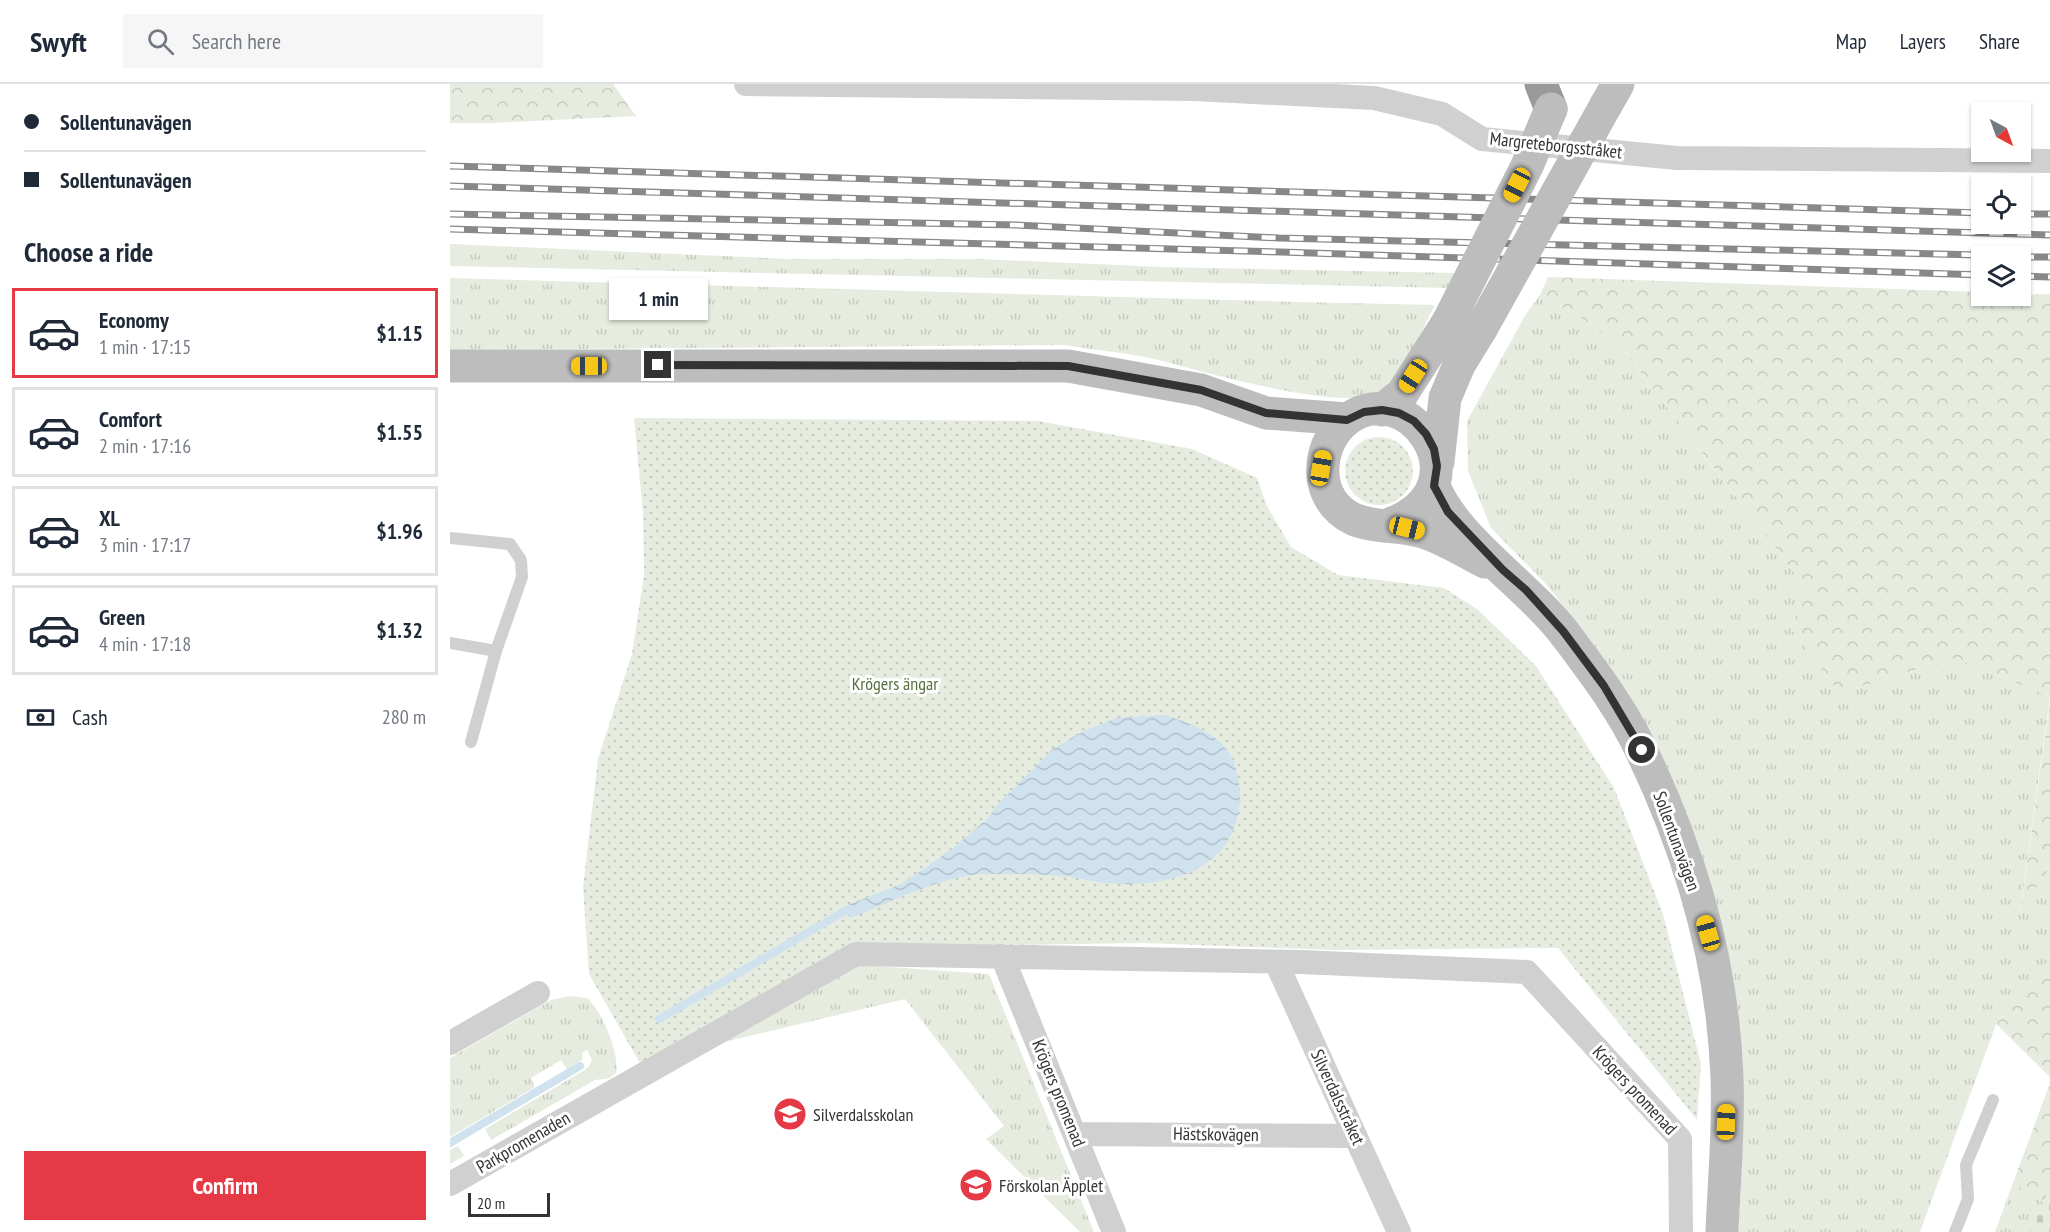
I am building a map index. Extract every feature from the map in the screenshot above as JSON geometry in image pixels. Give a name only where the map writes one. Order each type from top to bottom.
[{"type":"street","name":"Margreteborgsstråket","points":[[746,84],[1195,89],[1374,98],[1442,114],[1482,139],[1677,158],[2050,161]]},
{"type":"street","points":[[1382,410],[1402,394],[1448,322],[1527,166],[1551,92]]},
{"type":"street","points":[[1390,524],[1409,517],[1424,504],[1436,476],[1445,398],[1458,365],[1612,94]]},
{"type":"street","name":"Sollentunavägen","points":[[450,366],[1068,366],[1201,390],[1266,413],[1347,420],[1364,412],[1382,410],[1399,413],[1414,421],[1430,441],[1436,476],[1448,512],[1503,570],[1526,590],[1563,631],[1604,686],[1642,750],[1685,851],[1714,954],[1727,1078],[1722,1232]]},
{"type":"street","name":"Sollentunavägen","points":[[1266,413],[1309,450],[1321,468],[1325,488],[1335,505],[1351,518],[1370,525],[1390,524],[1425,533],[1503,570]]},
{"type":"street","points":[[1321,468],[1325,447],[1334,432],[1347,420]]},
{"type":"street","name":"Parkpromenaden","points":[[450,1184],[856,954],[1276,962],[1527,972]]},
{"type":"street","name":"Krögers promenad","points":[[1002,956],[1114,1232]]},
{"type":"street","name":"Silverdalsstråket","points":[[1276,962],[1399,1232]]},
{"type":"street","name":"Krögers promenad","points":[[1527,972],[1680,1138],[1681,1232]]},
{"type":"street","points":[[450,1042],[538,993]]},
{"type":"street","name":"Hästskovägen","points":[[1076,1134],[1355,1136]]},
{"type":"lane","points":[[450,538],[510,544],[521,560],[522,577],[496,651],[471,742]]},
{"type":"lane","points":[[450,643],[496,651]]},
{"type":"lane","points":[[1955,1232],[1968,1199],[1966,1165],[1993,1100]]},
{"type":"green space","points":[[450,84],[613,84],[636,116],[450,123]]},
{"type":"green space","points":[[450,244],[790,259],[980,259],[1162,267],[1457,273],[1448,288],[450,266]]},
{"type":"green space","points":[[1548,277],[1971,292],[1971,306],[2031,306],[2031,295],[2050,294],[2050,697],[1955,658],[1839,693],[1792,630],[1803,584],[1624,351],[1583,319],[1540,295]]},
{"type":"green space","points":[[450,278],[1435,305],[1404,364],[1388,384],[1378,392],[1360,397],[1334,397],[1267,387],[1150,358],[1064,345],[450,350]]},
{"type":"green space","points":[[1540,295],[1583,319],[1624,351],[1803,584],[1792,630],[1839,693],[1955,658],[2050,697],[2020,911],[2050,866],[2050,958],[1996,1024],[1920,1232],[1739,1232],[1742,1152],[1729,958],[1701,851],[1663,758],[1623,687],[1591,641],[1545,583],[1491,528],[1468,471],[1467,421],[1526,314]]},
{"type":"green space","name":"Krögers ängar","points":[[634,418],[1038,421],[1192,449],[1257,478],[1267,506],[1291,547],[1338,575],[1444,588],[1477,609],[1536,666],[1614,788],[1663,914],[1701,1064],[1697,1120],[1558,948],[1332,950],[1144,943],[853,947],[642,1067],[589,974],[583,887],[598,759],[632,654],[644,575],[643,513]]},
{"type":"green space","points":[[1386,437],[1398,443],[1407,452],[1413,464],[1411,484],[1403,495],[1386,505],[1372,505],[1355,495],[1347,484],[1345,464],[1355,447],[1366,439]]},
{"type":"green space","points":[[2050,701],[2050,866],[2020,913]]},
{"type":"green space","points":[[2050,958],[2050,1077],[1996,1024]]},
{"type":"green space","points":[[861,965],[989,974],[1094,1232],[1080,1232],[986,1139],[1004,1126],[905,999],[724,1042]]},
{"type":"green space","points":[[570,996],[587,998],[604,1022],[613,1044],[617,1065],[616,1073],[610,1078],[595,1080],[491,1140],[485,1129],[588,1068],[592,1060],[587,1050],[582,1053],[583,1059],[567,1069],[561,1060],[531,1078],[535,1087],[450,1137],[450,1058],[551,1000]]},
{"type":"green space","points":[[2050,1083],[2050,1206],[2013,1183]]},
{"type":"green space","points":[[458,1146],[464,1156],[450,1164],[450,1150]]},
{"type":"green space","points":[[2013,1183],[2050,1206],[2040,1232],[1995,1232]]},
{"type":"green space","points":[[2050,1187],[2050,1232],[2030,1232],[2048,1191]]},
{"type":"water","points":[[1164,715],[1196,727],[1216,739],[1230,755],[1237,774],[1240,792],[1239,809],[1231,835],[1222,850],[1194,870],[1177,877],[1141,884],[1102,883],[1049,875],[980,874],[932,885],[851,918],[843,907],[903,883],[952,849],[988,818],[998,804],[1053,749],[1082,732],[1116,718]]},
{"type":"waterway","points":[[659,1019],[845,911]]},
{"type":"waterway","points":[[450,1143],[580,1066]]},
{"type":"railway","points":[[450,166],[1971,213]]},
{"type":"railway","points":[[450,186],[2050,235]]},
{"type":"railway","points":[[450,214],[1016,225],[1279,238],[1971,255]]},
{"type":"railway","points":[[2031,214],[2050,214]]},
{"type":"railway","points":[[450,229],[1281,252],[1971,275]]},
{"type":"railway","points":[[2031,257],[2050,257]]},
{"type":"railway","points":[[2031,276],[2050,277]]},
{"type":"place","name":"Silverdalsskolan","points":[[790,1114]]},
{"type":"place","name":"Förskolan Äpplet","points":[[976,1185]]},
{"type":"route","points":[[658,365],[1068,366],[1201,390],[1266,413],[1347,420],[1364,412],[1382,410],[1399,413],[1414,421],[1426,434],[1434,449],[1437,466],[1434,486],[1440,501],[1563,631],[1604,686],[1642,750]]}]
